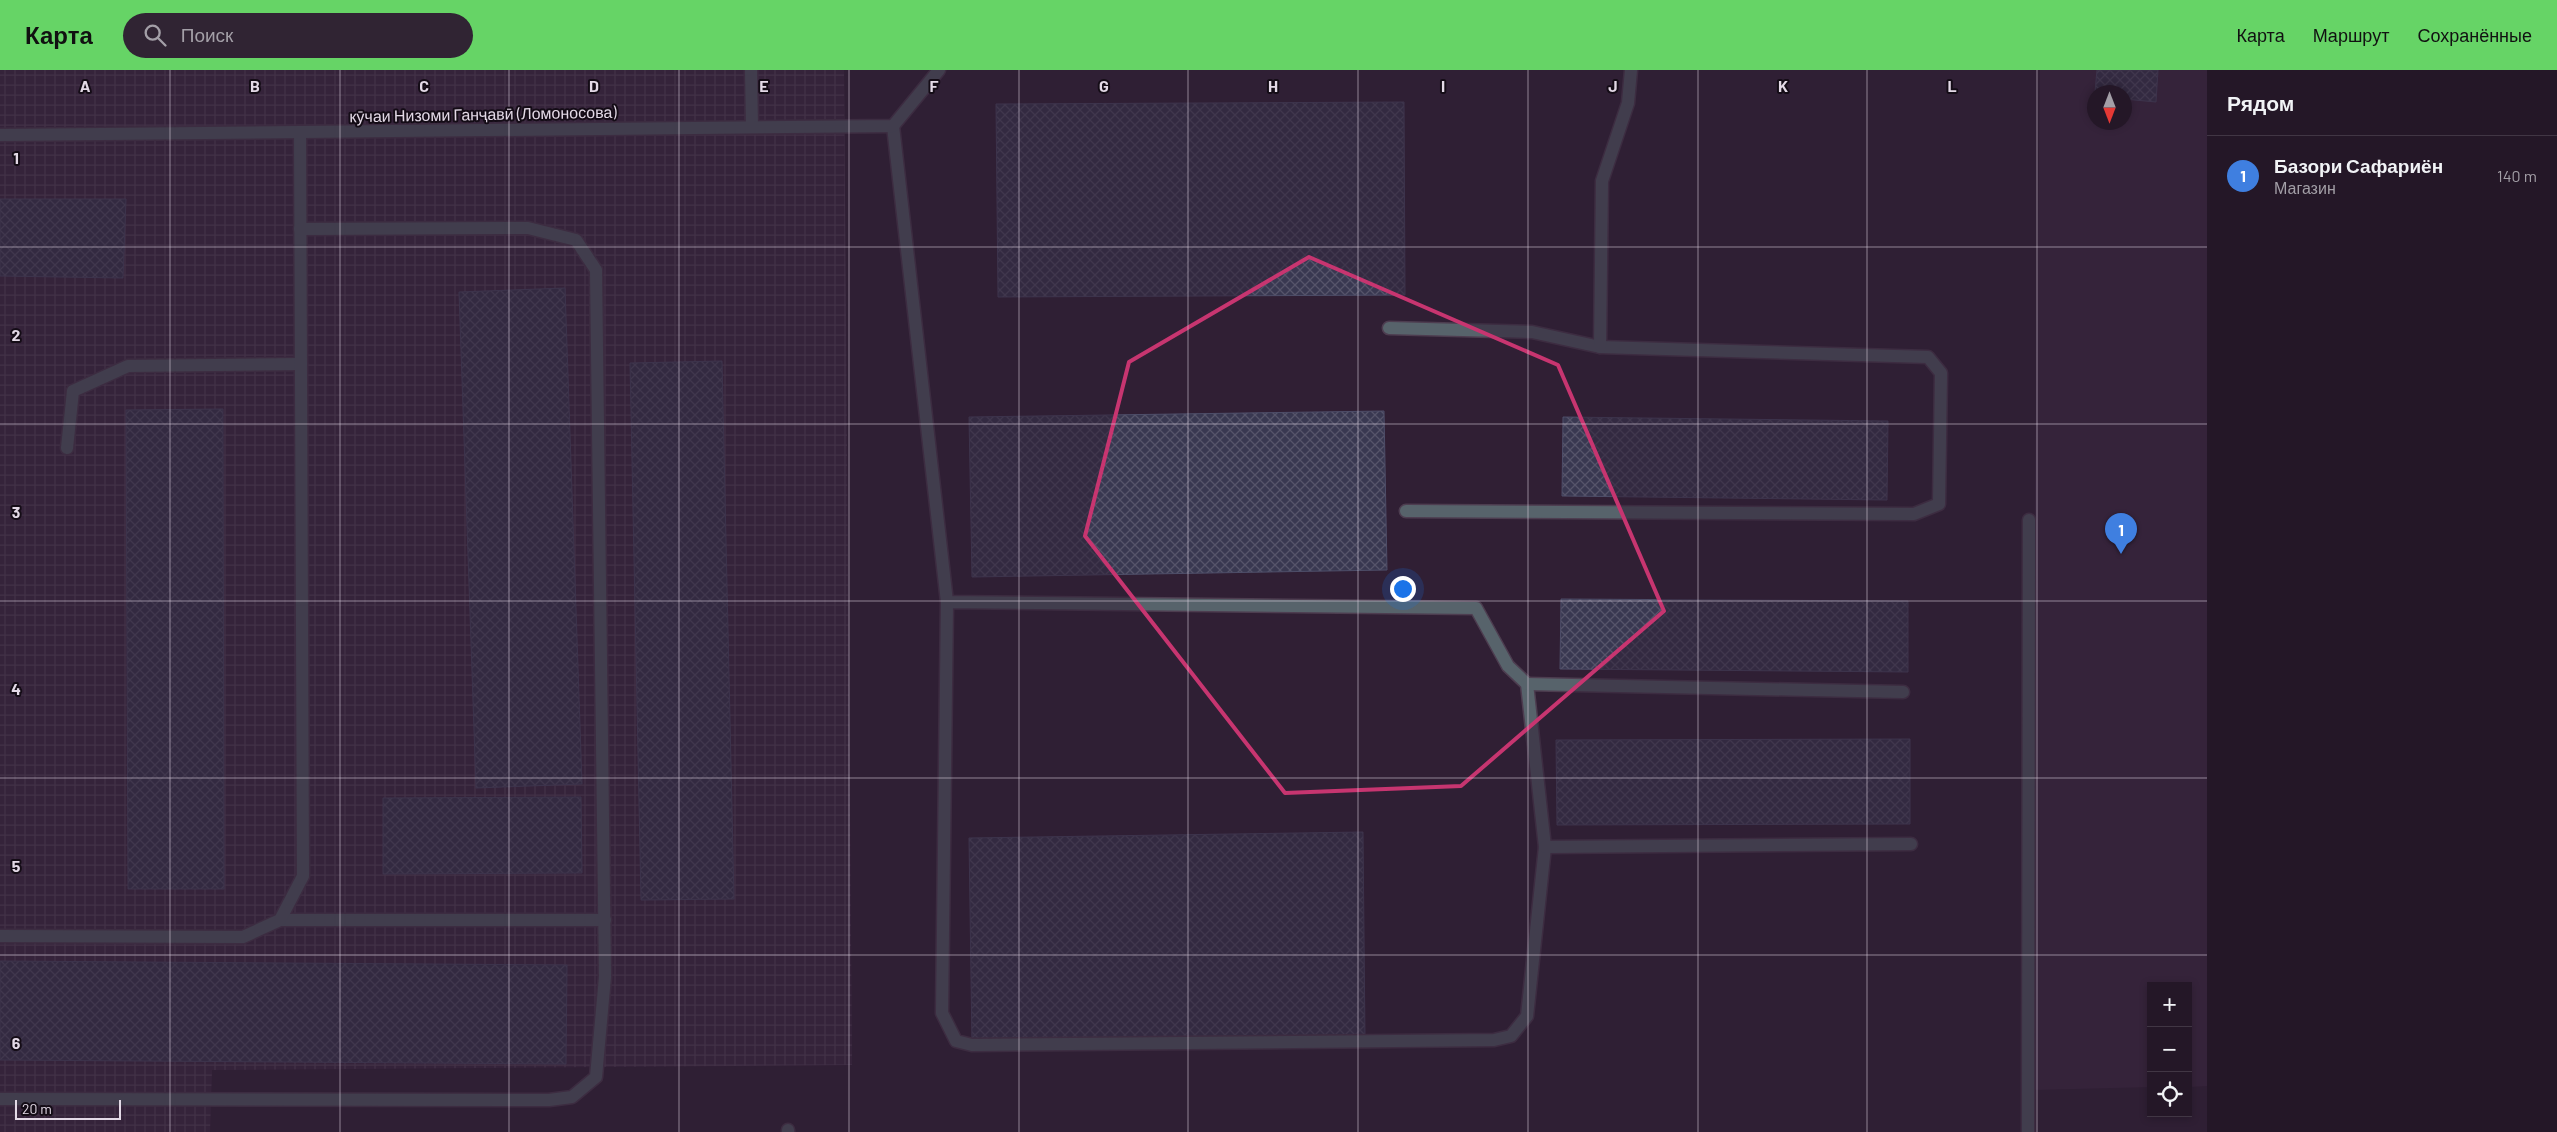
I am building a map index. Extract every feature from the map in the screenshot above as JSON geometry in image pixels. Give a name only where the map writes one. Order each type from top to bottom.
[{"type":"street","points":[[751,70],[752,127]]},
{"type":"street","points":[[940,70],[893,126],[947,602],[942,1013],[956,1041],[972,1045],[1494,1040],[1511,1036],[1527,1016],[1545,847],[1527,684],[1508,666],[1476,608],[947,602]]},
{"type":"street","points":[[1600,347],[1602,181],[1628,103],[1631,70]]},
{"type":"street","name":"кӯчаи Низоми Ганҷавӣ (Ломоносова)","points":[[0,135],[893,126]]},
{"type":"street","points":[[280,920],[303,876],[300,132]]},
{"type":"street","points":[[0,1099],[549,1100],[572,1097],[596,1077],[605,977],[605,920],[596,270],[576,240],[528,228],[300,229]]},
{"type":"street","points":[[1389,328],[1532,332],[1600,347],[1928,357],[1941,373],[1939,504],[1914,514],[1406,511]]},
{"type":"street","points":[[66,448],[73,391],[128,366],[301,364]]},
{"type":"street","points":[[2028,1132],[2029,520]]},
{"type":"street","points":[[1527,684],[1903,692]]},
{"type":"street","points":[[1545,847],[1911,844]]},
{"type":"street","points":[[0,936],[243,937],[280,920],[605,920]]},
{"type":"highlighted area","points":[[1309,257],[1558,365],[1664,611],[1461,786],[1285,793],[1085,536],[1129,362]]},
{"type":"shaded area","points":[[0,70],[844,70],[852,1065],[212,1070],[210,1132],[0,1132]]},
{"type":"shaded area","points":[[2040,70],[2207,70],[2207,1086],[2192,1087],[2192,982],[2147,982],[2147,1087],[2028,1090]]},
{"type":"building","points":[[2097,70],[2158,70],[2156,102],[2132,100],[2132,85],[2096,85]]},
{"type":"building","points":[[1404,102],[1405,295],[998,297],[996,104]]},
{"type":"building","points":[[0,199],[126,199],[123,278],[0,276]]},
{"type":"building","points":[[565,288],[582,784],[476,788],[459,292]]},
{"type":"building","points":[[722,361],[734,899],[641,900],[630,363]]},
{"type":"building","points":[[223,409],[224,889],[128,889],[126,410]]},
{"type":"building","points":[[1384,411],[1387,570],[972,577],[969,417]]},
{"type":"building","points":[[1563,417],[1888,421],[1887,500],[1562,496]]},
{"type":"building","points":[[1561,599],[1908,601],[1908,672],[1560,669]]},
{"type":"building","points":[[1910,739],[1910,824],[1557,825],[1556,740]]},
{"type":"building","points":[[581,797],[582,873],[383,874],[383,798]]},
{"type":"building","points":[[1363,832],[1365,1040],[972,1045],[969,838]]},
{"type":"building","points":[[0,961],[567,965],[566,1064],[0,1060]]},
{"type":"place","name":"Базори Сафариён","points":[[2121,554]]}]
